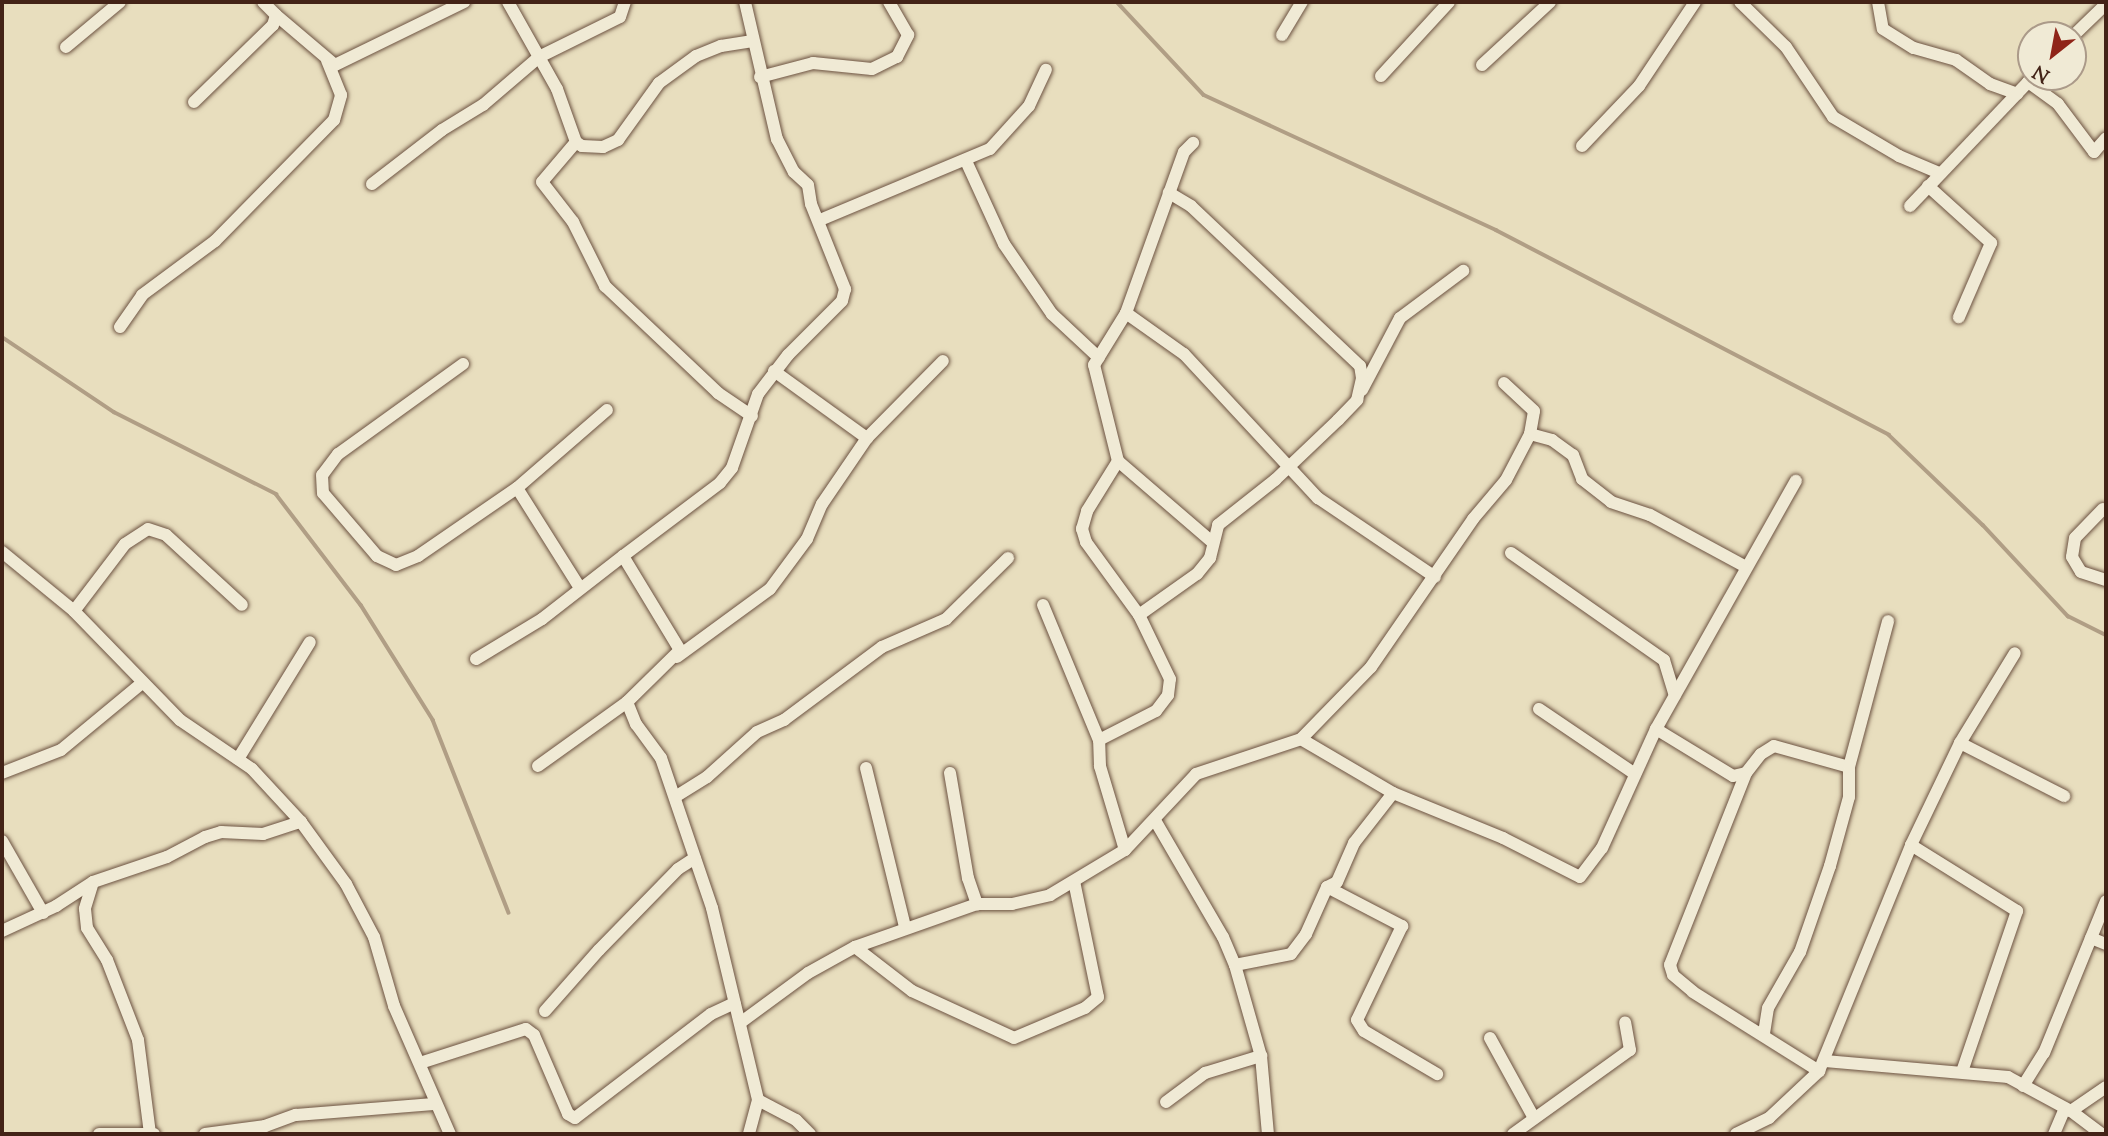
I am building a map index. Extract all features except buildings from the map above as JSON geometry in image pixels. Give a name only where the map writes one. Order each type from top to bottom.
[{"type":"street","points":[[66,47],[120,2]]},
{"type":"street","points":[[120,327],[142,295],[215,241],[334,120],[341,95],[327,61],[264,2]]},
{"type":"street","points":[[327,61],[342,63],[464,2]]},
{"type":"street","points":[[508,2],[558,89],[576,142]]},
{"type":"street","points":[[372,184],[442,130],[483,105],[539,57],[601,29],[620,17],[625,2]]},
{"type":"street","points":[[476,659],[542,620],[580,588],[720,483],[732,468],[758,394],[774,371],[842,301],[845,289],[820,220],[811,204],[808,185],[794,172],[777,139],[760,77],[746,2]]},
{"type":"street","points":[[760,77],[813,63],[872,69],[897,57],[908,35],[889,2]]},
{"type":"street","points":[[1282,35],[1302,2]]},
{"type":"street","points":[[1381,76],[1449,2]]},
{"type":"street","points":[[1482,65],[1550,2]]},
{"type":"street","points":[[1583,146],[1639,86],[1695,2]]},
{"type":"street","points":[[1740,2],[1786,47],[1833,117],[1899,156],[1939,173]]},
{"type":"street","points":[[1878,2],[1883,29],[1914,48],[1956,60],[1990,84],[2017,94]]},
{"type":"street","points":[[2087,22],[2106,4]]},
{"type":"street","points":[[194,102],[273,25],[276,15]]},
{"type":"street","points":[[576,142],[603,147],[618,140],[659,83],[696,57],[721,46],[753,41]]},
{"type":"street","points":[[820,220],[923,174],[966,161],[990,149],[1018,121],[1046,70]]},
{"type":"street","points":[[1910,206],[2020,91]]},
{"type":"street","points":[[2043,91],[2059,104],[2094,152],[2106,160]]},
{"type":"street","points":[[2094,152],[2106,138]]},
{"type":"street","points":[[576,142],[541,182],[573,222],[605,286],[718,393],[752,416]]},
{"type":"street","points":[[1193,143],[1184,152],[1126,313],[1094,365],[1095,381],[1118,461],[1211,541]]},
{"type":"street","points":[[966,161],[1004,244],[1052,314],[1099,358]]},
{"type":"street","points":[[1928,186],[1991,243],[1959,317]]},
{"type":"street","points":[[1169,193],[1191,206],[1360,366],[1357,400]]},
{"type":"street","points":[[1139,615],[1197,574],[1210,558],[1211,541],[1218,525],[1288,468],[1357,400],[1400,318],[1463,271]]},
{"type":"street","points":[[1126,313],[1184,354],[1288,468],[1328,506],[1435,577]]},
{"type":"street","points":[[538,766],[627,702],[677,657],[770,589],[807,539],[822,504],[867,438],[943,361]]},
{"type":"street","points":[[463,365],[338,454],[322,475],[323,493],[377,556],[396,565],[418,556],[517,488],[607,410]]},
{"type":"street","points":[[774,371],[867,438]]},
{"type":"street","points":[[740,1023],[808,973],[855,947],[905,927],[977,904],[1012,904],[1050,895],[1125,850],[1156,822],[1196,774],[1301,739],[1371,667],[1473,519],[1506,480],[1530,434],[1534,411],[1504,383]]},
{"type":"street","points":[[1530,434],[1552,440],[1573,455],[1582,479],[1611,502],[1650,515],[1746,567]]},
{"type":"street","points":[[1099,740],[1156,712],[1168,695],[1170,679],[1139,615],[1086,542],[1082,529],[1087,511],[1118,461]]},
{"type":"street","points":[[1301,739],[1393,793],[1512,842],[1580,877],[1602,848],[1656,729],[1796,481]]},
{"type":"street","points":[[517,488],[580,588]]},
{"type":"street","points":[[2103,509],[2074,538],[2072,557],[2081,572],[2106,580]]},
{"type":"street","points":[[74,611],[125,544],[148,529],[166,535],[242,605]]},
{"type":"street","points":[[2,552],[74,611],[180,720],[238,759],[301,822],[346,884],[374,937],[394,1006],[420,1063],[434,1104],[450,1134]]},
{"type":"street","points":[[1511,553],[1664,660],[1675,695]]},
{"type":"street","points":[[624,556],[677,641],[677,657]]},
{"type":"street","points":[[675,797],[707,777],[757,732],[784,720],[882,647],[946,619],[1008,558]]},
{"type":"street","points":[[1042,605],[1099,740],[1100,766],[1125,850]]},
{"type":"street","points":[[1764,1032],[1768,1009],[1800,952],[1830,866],[1849,797],[1849,767],[1888,621]]},
{"type":"street","points":[[238,759],[310,642]]},
{"type":"street","points":[[1736,1134],[1769,1118],[1822,1066],[1832,1031],[1911,845],[1959,743],[2015,653]]},
{"type":"street","points":[[2,773],[61,750],[142,683]]},
{"type":"street","points":[[627,702],[636,724],[662,758],[695,858],[736,1003],[758,1100],[749,1134]]},
{"type":"street","points":[[1539,709],[1635,774]]},
{"type":"street","points":[[1656,729],[1718,771],[1733,776],[1745,773]]},
{"type":"street","points":[[1959,743],[2064,796]]},
{"type":"street","points":[[1849,767],[1774,746],[1761,754],[1745,773],[1670,965],[1673,975],[1693,992],[1822,1066],[1962,1072],[2008,1077],[2068,1109],[2101,1134]]},
{"type":"street","points":[[866,768],[905,927]]},
{"type":"street","points":[[950,773],[968,878],[977,904]]},
{"type":"street","points":[[1235,965],[1291,954],[1306,934],[1326,887],[1337,882],[1354,843],[1393,793]]},
{"type":"street","points":[[2,931],[43,913],[93,883],[167,857],[221,831],[263,834],[301,822]]},
{"type":"street","points":[[1156,822],[1223,937],[1235,965],[1261,1056],[1268,1134]]},
{"type":"street","points":[[2,841],[43,913]]},
{"type":"street","points":[[1911,845],[2017,911],[1962,1072]]},
{"type":"street","points":[[545,1011],[599,950],[678,869],[695,858]]},
{"type":"street","points":[[855,947],[912,991],[1013,1038],[1085,1008],[1098,997],[1074,881]]},
{"type":"street","points":[[93,883],[85,909],[87,928],[107,960],[138,1040],[152,1134],[99,1134]]},
{"type":"street","points":[[1326,887],[1402,926],[1357,1020],[1364,1031],[1437,1074]]},
{"type":"street","points":[[2023,1086],[2044,1053],[2106,901]]},
{"type":"street","points":[[2091,938],[2106,944]]},
{"type":"street","points":[[420,1063],[526,1029],[534,1034],[568,1114],[575,1118],[711,1014],[736,1003]]},
{"type":"street","points":[[1513,1134],[1630,1049],[1625,1022]]},
{"type":"street","points":[[1490,1038],[1534,1118]]},
{"type":"street","points":[[1166,1102],[1205,1073],[1261,1056]]},
{"type":"street","points":[[2054,1134],[2068,1109],[2106,1087]]},
{"type":"street","points":[[758,1100],[796,1120],[810,1134]]},
{"type":"street","points":[[205,1134],[265,1126],[296,1115],[434,1104]]},
{"type":"waterway","points":[[1117,2],[1204,95],[1496,230],[1889,435],[1983,525],[2068,616],[2106,635]]},
{"type":"waterway","points":[[2,337],[114,412],[276,494],[361,605],[433,720],[509,913]]}]
